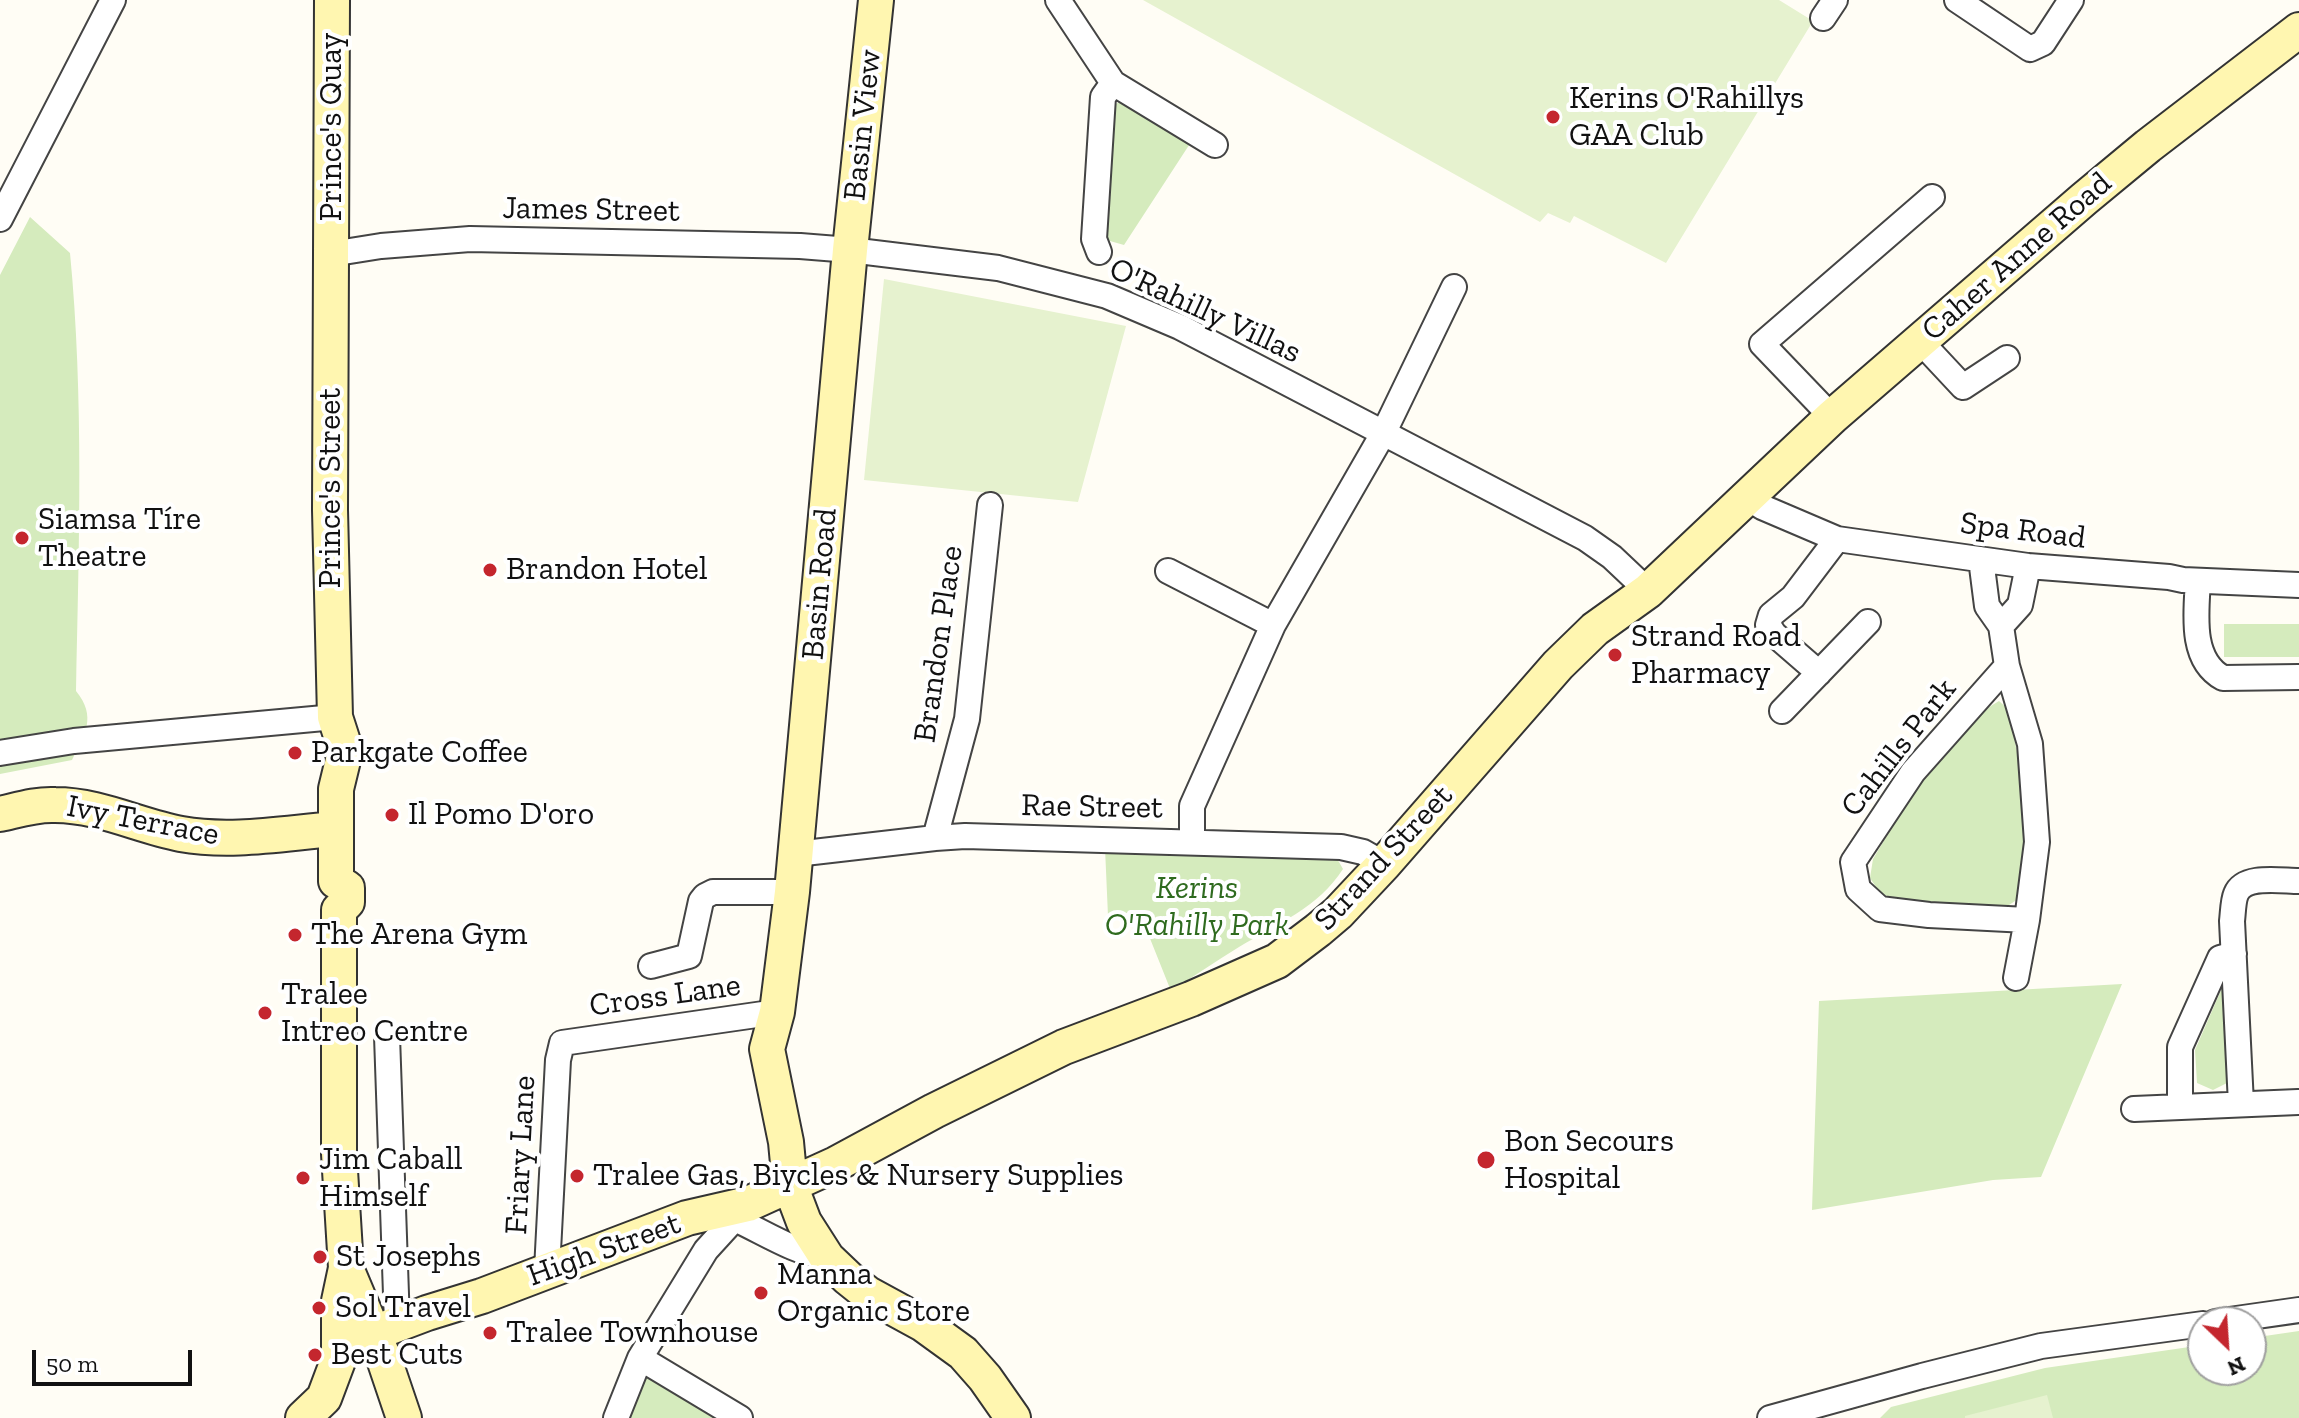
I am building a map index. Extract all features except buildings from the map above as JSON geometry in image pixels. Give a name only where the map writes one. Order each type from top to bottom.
[{"type":"main road","name":"Prince's Quay","points":[[331,254],[332,0]]},
{"type":"main road","name":"Basin View","points":[[850,250],[876,0]]},
{"type":"main road","name":"Caher Anne Road","points":[[1748,498],[1832,417],[2148,146],[2299,30]]},
{"type":"main road","name":"Basin Road","points":[[850,250],[791,906],[777,1012],[767,1049],[786,1142],[789,1176],[804,1222],[827,1258],[868,1294],[923,1324],[963,1353],[1013,1418]]},
{"type":"main road","name":"Prince's Street","points":[[331,254],[330,510],[336,719],[344,745],[336,789],[335,829],[339,1154],[346,1260]]},
{"type":"main road","name":"Strand Street","points":[[789,1176],[836,1164],[934,1111],[1064,1047],[1191,999],[1277,961],[1338,913],[1558,665],[1595,629],[1648,591],[1748,498]]},
{"type":"main road","name":"Ivy Terrace","points":[[0,814],[51,804],[69,805],[180,834],[215,838],[335,829]]},
{"type":"main road","name":"High Street","points":[[339,1358],[351,1346],[386,1328],[482,1296],[687,1218],[741,1212],[789,1176]]},
{"type":"main road","points":[[346,1260],[386,1328],[404,1418]]},
{"type":"main road","points":[[303,1418],[324,1398],[339,1358],[339,1301],[346,1260]]},
{"type":"street","points":[[0,219],[113,0]]},
{"type":"street","points":[[1058,0],[1113,83],[1215,145]]},
{"type":"street","points":[[1957,0],[2030,49],[2043,43],[2071,0]]},
{"type":"street","points":[[1099,252],[1094,239],[1103,97],[1113,83]]},
{"type":"street","points":[[1832,417],[1762,344],[1932,197]]},
{"type":"street","name":"James Street","points":[[331,254],[381,246],[470,239],[800,246],[850,250]]},
{"type":"street","name":"O'Rahilly Villas","points":[[850,250],[998,268],[1107,296],[1180,327],[1585,538],[1612,557],[1648,591]]},
{"type":"street","points":[[1192,842],[1192,806],[1273,625],[1384,432],[1454,287]]},
{"type":"street","points":[[1920,341],[1963,387],[2007,358]]},
{"type":"street","name":"Spa Road","points":[[1748,498],[1837,539],[2028,566],[2198,581],[2299,585]]},
{"type":"street","name":"Brandon Place","points":[[935,838],[967,719],[990,505]]},
{"type":"street","points":[[1819,673],[1774,634],[1768,625],[1771,615],[1793,597],[1837,539]]},
{"type":"street","points":[[1981,559],[1987,606],[2001,626],[2007,666],[2030,744],[2037,842],[2016,978]]},
{"type":"street","points":[[2001,626],[2020,605],[2028,566]]},
{"type":"street","points":[[1168,571],[1273,625]]},
{"type":"street","points":[[2198,581],[2196,624],[2203,661],[2212,672],[2223,678],[2299,677]]},
{"type":"street","points":[[1782,711],[1868,622]]},
{"type":"street","name":"Cahills Park","points":[[2007,666],[1913,772],[1853,862],[1858,889],[1880,909],[2027,920]]},
{"type":"street","points":[[0,753],[74,741],[336,719]]},
{"type":"street","name":"Rae Street","points":[[796,854],[935,838],[980,837],[1341,847],[1363,852],[1384,864]]},
{"type":"street","points":[[2241,1104],[2232,921],[2236,894],[2244,884],[2254,881],[2299,881]]},
{"type":"street","points":[[651,966],[689,956],[701,901],[713,892],[791,906]]},
{"type":"street","points":[[2180,1107],[2180,1047],[2220,958],[2234,954]]},
{"type":"street","name":"Cross Lane","points":[[562,1043],[777,1012]]},
{"type":"street","points":[[386,1328],[387,1036]]},
{"type":"street","name":"Friary Lane","points":[[547,1270],[558,1060],[562,1043]]},
{"type":"street","points":[[2134,1109],[2298,1102]]},
{"type":"street","points":[[616,1418],[640,1358],[706,1250],[741,1212],[804,1253],[827,1258]]},
{"type":"street","points":[[687,1218],[715,1241]]},
{"type":"street","points":[[2267,1315],[2299,1310]]},
{"type":"street","points":[[1770,1418],[1855,1406],[2041,1346],[2187,1326]]},
{"type":"street","points":[[640,1358],[740,1418]]},
{"type":"green space","name":"Kerins O'Rahillys GAA Club","points":[[1143,0],[1779,0],[1813,21],[1666,263],[1574,216],[1570,223],[1548,213],[1540,222]]},
{"type":"green space","points":[[1121,101],[1193,139],[1124,245],[1102,235],[1115,108]]},
{"type":"green space","points":[[30,217],[70,253],[79,417],[76,691],[86,709],[87,726],[72,760],[0,774],[0,275]]},
{"type":"green space","points":[[884,279],[1126,326],[1078,502],[864,480]]},
{"type":"green space","points":[[2224,624],[2299,624],[2299,657],[2224,657]]},
{"type":"green space","points":[[1999,701],[2008,709],[2021,771],[2026,821],[2024,876],[2018,899],[2006,907],[1898,901],[1880,893],[1870,878],[1873,859],[1918,783],[1986,709]]},
{"type":"green space","name":"Kerins O'Rahilly Park","points":[[1105,848],[1335,855],[1343,869],[1309,905],[1171,991],[1139,911],[1108,916]]},
{"type":"green space","points":[[2225,981],[2229,1082],[2213,1090],[2197,1083],[2195,1050]]},
{"type":"green space","points":[[2122,984],[2041,1177],[1993,1180],[1812,1210],[1819,1001]]},
{"type":"green space","points":[[2299,1331],[2299,1418],[1880,1418],[1891,1407],[2045,1368],[2187,1347],[2187,1386],[2267,1386],[2267,1336]]},
{"type":"green space","points":[[643,1370],[725,1418],[630,1418]]},
{"type":"green space","points":[[2047,1395],[2053,1418],[1965,1418],[1965,1416]]},
{"type":"place","name":"Kerins O'Rahillys GAA Club","points":[[1553,117]]},
{"type":"place","name":"Siamsa Tíre Theatre","points":[[22,538]]},
{"type":"place","name":"Brandon Hotel","points":[[490,570]]},
{"type":"place","name":"Strand Road Pharmacy","points":[[1615,655]]},
{"type":"place","name":"Parkgate Coffee","points":[[295,753]]},
{"type":"place","name":"Il Pomo D'oro","points":[[392,815]]},
{"type":"place","name":"The Arena Gym","points":[[295,935]]},
{"type":"place","name":"Tralee Intreo Centre","points":[[265,1013]]},
{"type":"place","name":"Bon Secours Hospital","points":[[1486,1160]]},
{"type":"place","name":"Tralee Gas, Biycles & Nursery Supplies","points":[[577,1176]]},
{"type":"place","name":"Jim Caball Himself","points":[[303,1178]]},
{"type":"place","name":"St Josephs","points":[[320,1257]]},
{"type":"place","name":"Manna Organic Store","points":[[761,1293]]},
{"type":"place","name":"Sol Travel","points":[[319,1308]]},
{"type":"place","name":"Tralee Townhouse","points":[[490,1333]]},
{"type":"place","name":"Best Cuts","points":[[315,1355]]}]
